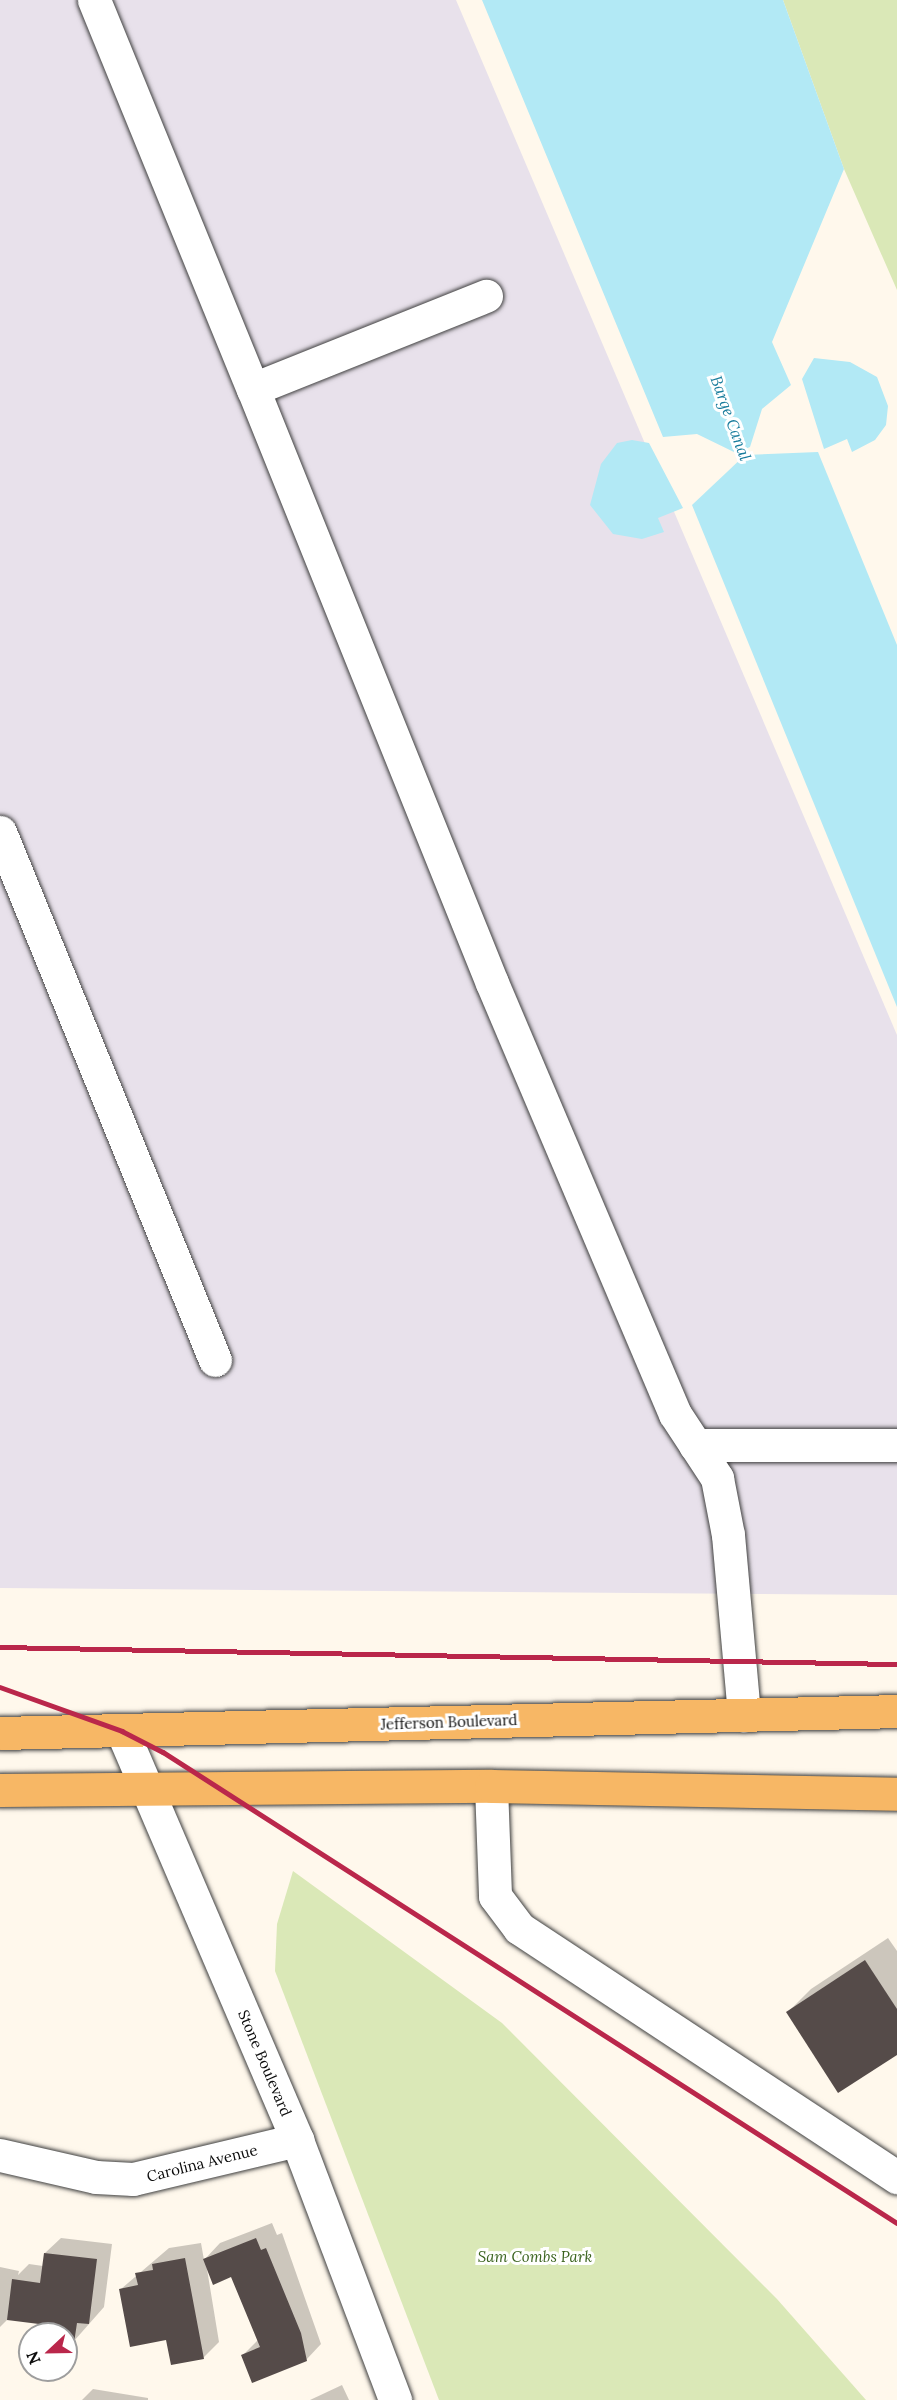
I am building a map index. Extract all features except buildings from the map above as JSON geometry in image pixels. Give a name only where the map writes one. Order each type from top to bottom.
[{"type":"main road","name":"Jefferson Boulevard","points":[[0,1733],[897,1710]]},
{"type":"main road","points":[[0,1790],[491,1786],[897,1794]]},
{"type":"street","points":[[94,0],[492,983],[675,1414],[717,1478],[728,1535],[744,1715]]},
{"type":"street","points":[[253,389],[486,296]]},
{"type":"street","points":[[0,832],[215,1360]]},
{"type":"street","points":[[695,1444],[897,1445]]},
{"type":"street","name":"Stone Boulevard","points":[[122,1731],[297,2140],[395,2400]]},
{"type":"street","points":[[491,1786],[495,1896],[519,1928],[897,2177]]},
{"type":"street","name":"Carolina Avenue","points":[[0,2155],[96,2177],[133,2179],[297,2140]]},
{"type":"shaded area","points":[[0,0],[456,0],[897,1035],[897,1595],[0,1588]]},
{"type":"green space","points":[[783,0],[897,0],[897,290],[844,169]]},
{"type":"green space","name":"Sam Combs Park","points":[[293,1871],[502,2023],[777,2299],[866,2400],[439,2400],[275,1971],[277,1924]]},
{"type":"water","name":"Barge Canal","points":[[482,0],[783,0],[844,169],[772,342],[791,385],[762,409],[750,447],[736,453],[697,434],[663,437]]},
{"type":"water","points":[[814,358],[850,362],[877,377],[888,406],[886,425],[875,440],[852,452],[847,439],[824,449],[802,379]]},
{"type":"water","points":[[632,440],[649,443],[683,508],[658,518],[664,532],[642,539],[613,534],[590,505],[601,464],[617,443]]},
{"type":"water","points":[[818,452],[897,645],[897,1007],[692,505],[745,455]]},
{"type":"railway","points":[[0,1647],[897,1664]]},
{"type":"railway","points":[[0,1687],[122,1731],[163,1752],[897,2223]]}]
